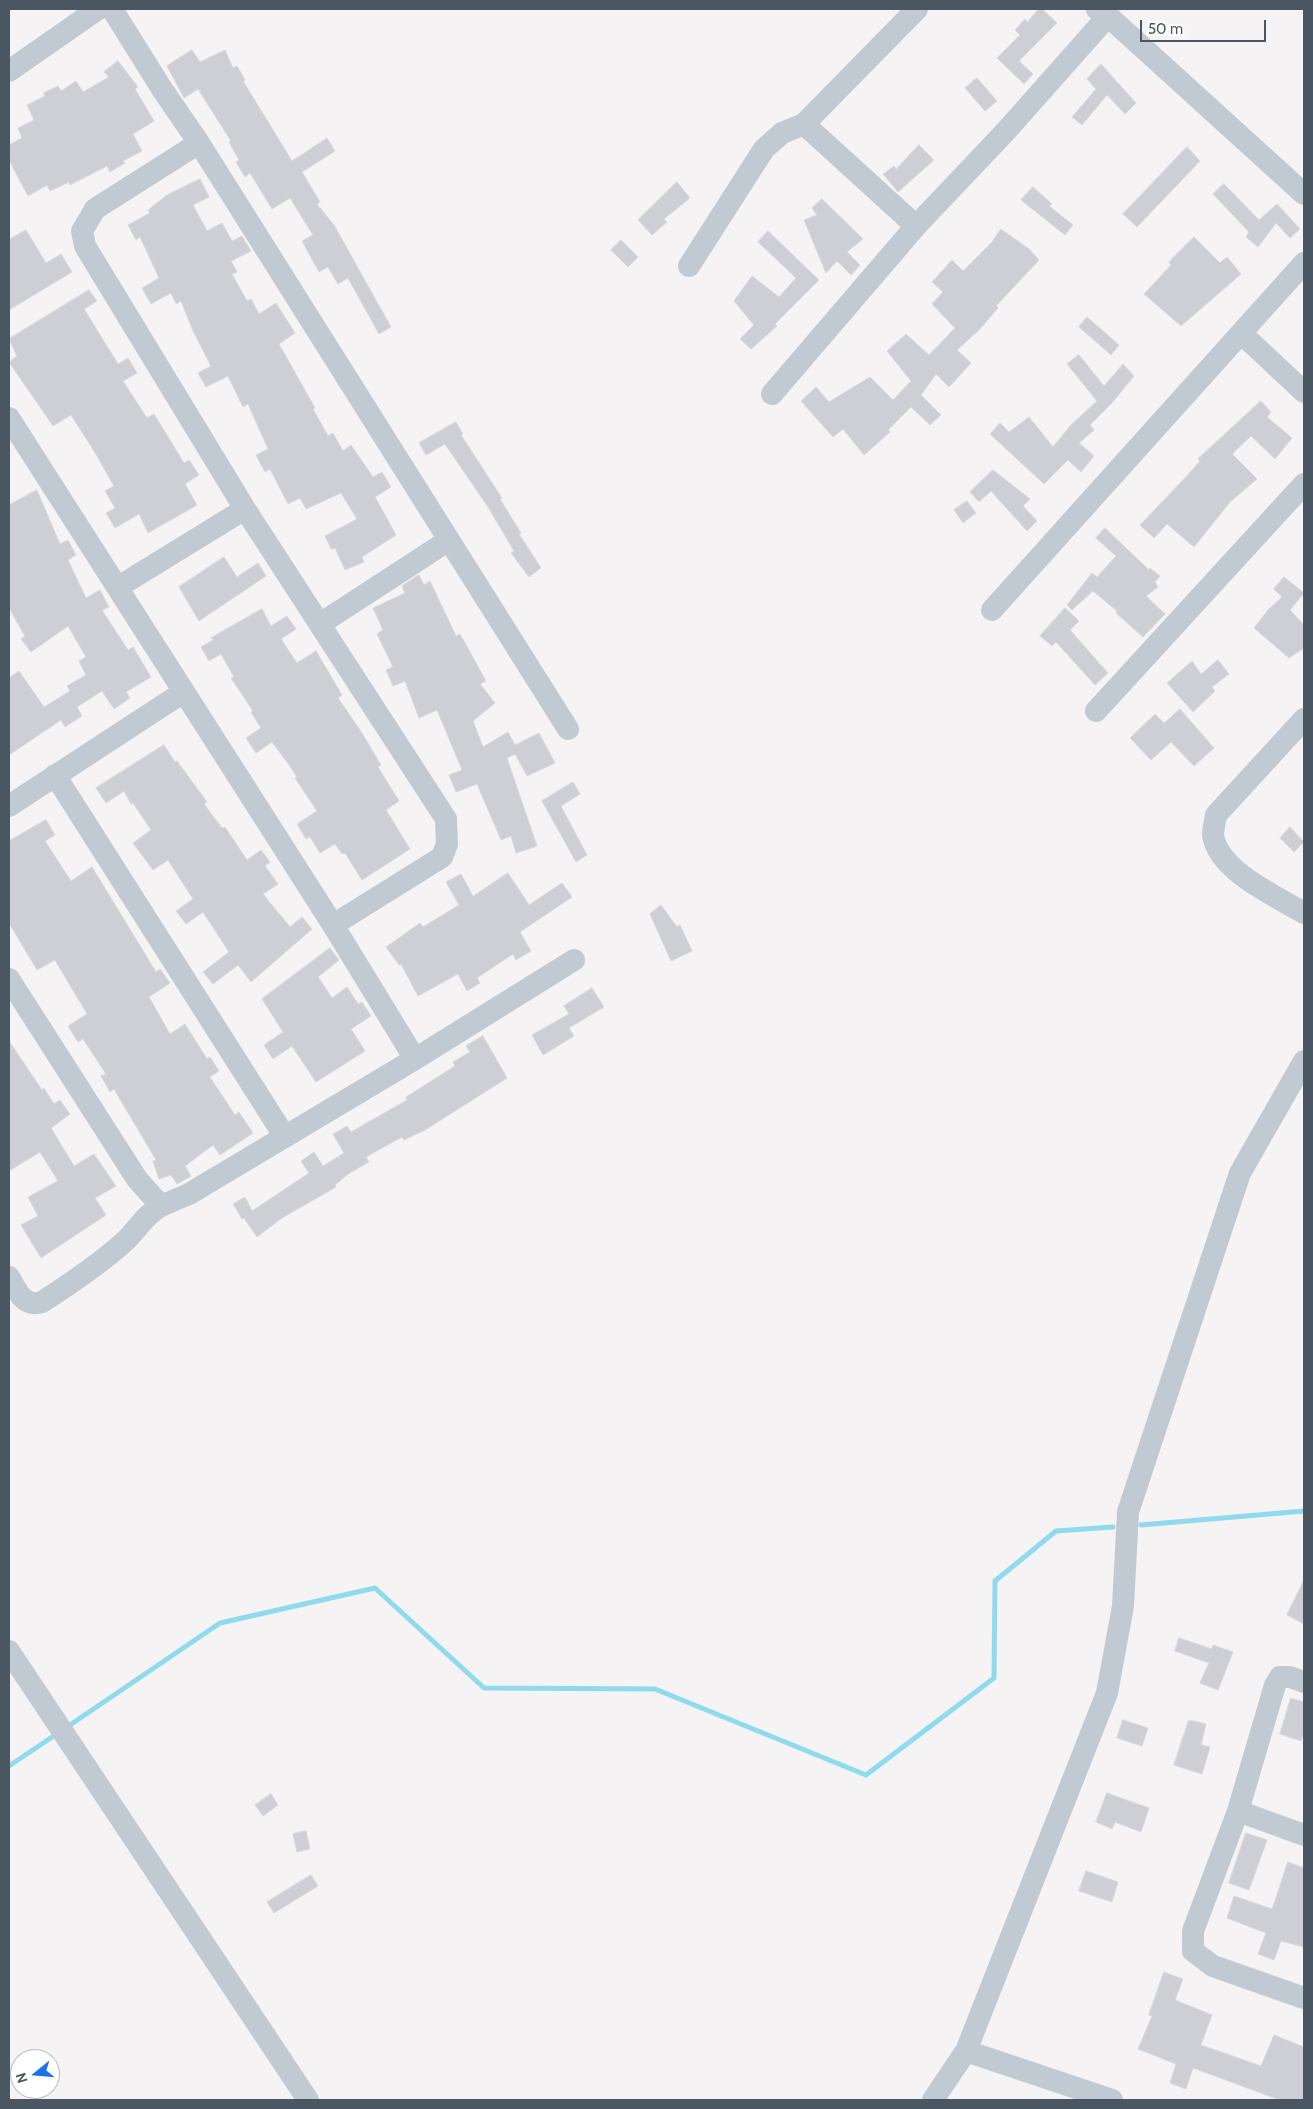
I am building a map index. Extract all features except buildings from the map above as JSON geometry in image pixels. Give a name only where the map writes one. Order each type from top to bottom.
[{"type":"street","points":[[11,64],[98,9]]},
{"type":"street","points":[[112,9],[568,729]]},
{"type":"street","points":[[689,266],[764,149],[782,133],[804,124],[917,9]]},
{"type":"street","points":[[772,394],[916,226],[1006,131],[1103,12],[1304,194]]},
{"type":"street","points":[[804,124],[916,226]]},
{"type":"street","points":[[198,143],[95,209],[82,231],[84,246],[246,509],[446,819],[448,830],[447,844],[442,857],[333,924]]},
{"type":"street","points":[[992,610],[1304,263]]},
{"type":"street","points":[[1242,334],[1304,392]]},
{"type":"street","points":[[9,418],[118,587],[182,692],[333,924],[415,1059]]},
{"type":"street","points":[[1096,711],[1304,484]]},
{"type":"street","points":[[118,587],[246,509]]},
{"type":"street","points":[[320,624],[449,540]]},
{"type":"street","points":[[9,806],[182,692]]},
{"type":"street","points":[[1304,719],[1216,816],[1213,835],[1221,854],[1235,871],[1304,913]]},
{"type":"street","points":[[55,776],[285,1137]]},
{"type":"street","points":[[9,1277],[26,1302],[34,1304],[42,1302],[97,1267],[128,1239],[150,1212],[189,1194],[285,1137],[574,960]]},
{"type":"street","points":[[9,979],[137,1179],[161,1206]]},
{"type":"street","points":[[933,2100],[966,2052],[1107,1693],[1123,1606],[1128,1512],[1240,1173],[1304,1061]]},
{"type":"street","points":[[9,1651],[70,1746],[308,2100]]},
{"type":"street","points":[[1304,1682],[1290,1677],[1280,1678],[1276,1685],[1238,1811],[1193,1931],[1194,1951],[1213,1966],[1304,1998]]},
{"type":"street","points":[[1238,1811],[1304,1835]]},
{"type":"street","points":[[966,2052],[1112,2100]]},
{"type":"waterway","points":[[1141,1525],[1304,1511]]},
{"type":"waterway","points":[[67,1727],[220,1623],[375,1588],[484,1688],[655,1689],[866,1775],[994,1678],[995,1581],[1056,1531],[1113,1527]]},
{"type":"waterway","points":[[9,1766],[58,1733]]}]
